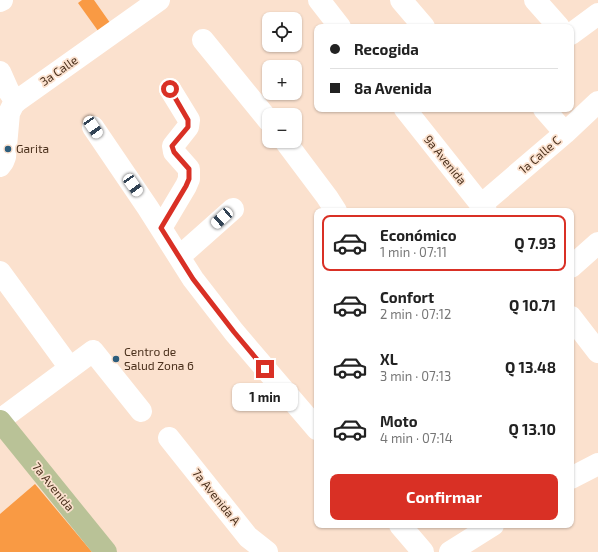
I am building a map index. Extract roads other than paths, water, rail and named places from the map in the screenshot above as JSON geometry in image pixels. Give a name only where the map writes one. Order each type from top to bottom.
[{"type":"main road","name":"7a Avenida","points":[[0,421],[106,552]]},
{"type":"street","name":"3a Calle","points":[[16,102],[159,0]]},
{"type":"street","points":[[319,0],[338,24]]},
{"type":"street","points":[[402,0],[422,24]]},
{"type":"street","points":[[535,0],[556,24]]},
{"type":"street","points":[[574,32],[598,15]]},
{"type":"street","points":[[203,40],[262,113]]},
{"type":"street","points":[[0,72],[8,90],[16,102],[10,110],[5,157],[0,166]]},
{"type":"street","points":[[161,228],[189,179],[189,169],[174,152],[172,146],[188,127],[188,120],[170,89]]},
{"type":"street","name":"1a Calle C","points":[[484,208],[598,102]]},
{"type":"street","name":"9a Avenida","points":[[406,112],[484,208]]},
{"type":"street","points":[[547,112],[565,133]]},
{"type":"street","points":[[93,127],[161,228],[193,279],[234,332],[314,425]]},
{"type":"street","points":[[290,148],[334,208]]},
{"type":"street","points":[[179,257],[233,209]]},
{"type":"street","points":[[574,264],[598,243]]},
{"type":"street","points":[[0,272],[70,368]]},
{"type":"street","points":[[574,320],[598,352]]},
{"type":"street","points":[[0,421],[94,351],[142,411]]},
{"type":"street","name":"7a Avenida A","points":[[169,438],[248,537],[267,552]]},
{"type":"street","points":[[574,476],[598,464]]},
{"type":"street","points":[[403,528],[423,552]]},
{"type":"street","points":[[450,552],[488,528]]},
{"type":"place","name":"Garita","points":[[8,149]]},
{"type":"place","name":"Centro de Salud Zona 6","points":[[116,359]]}]
